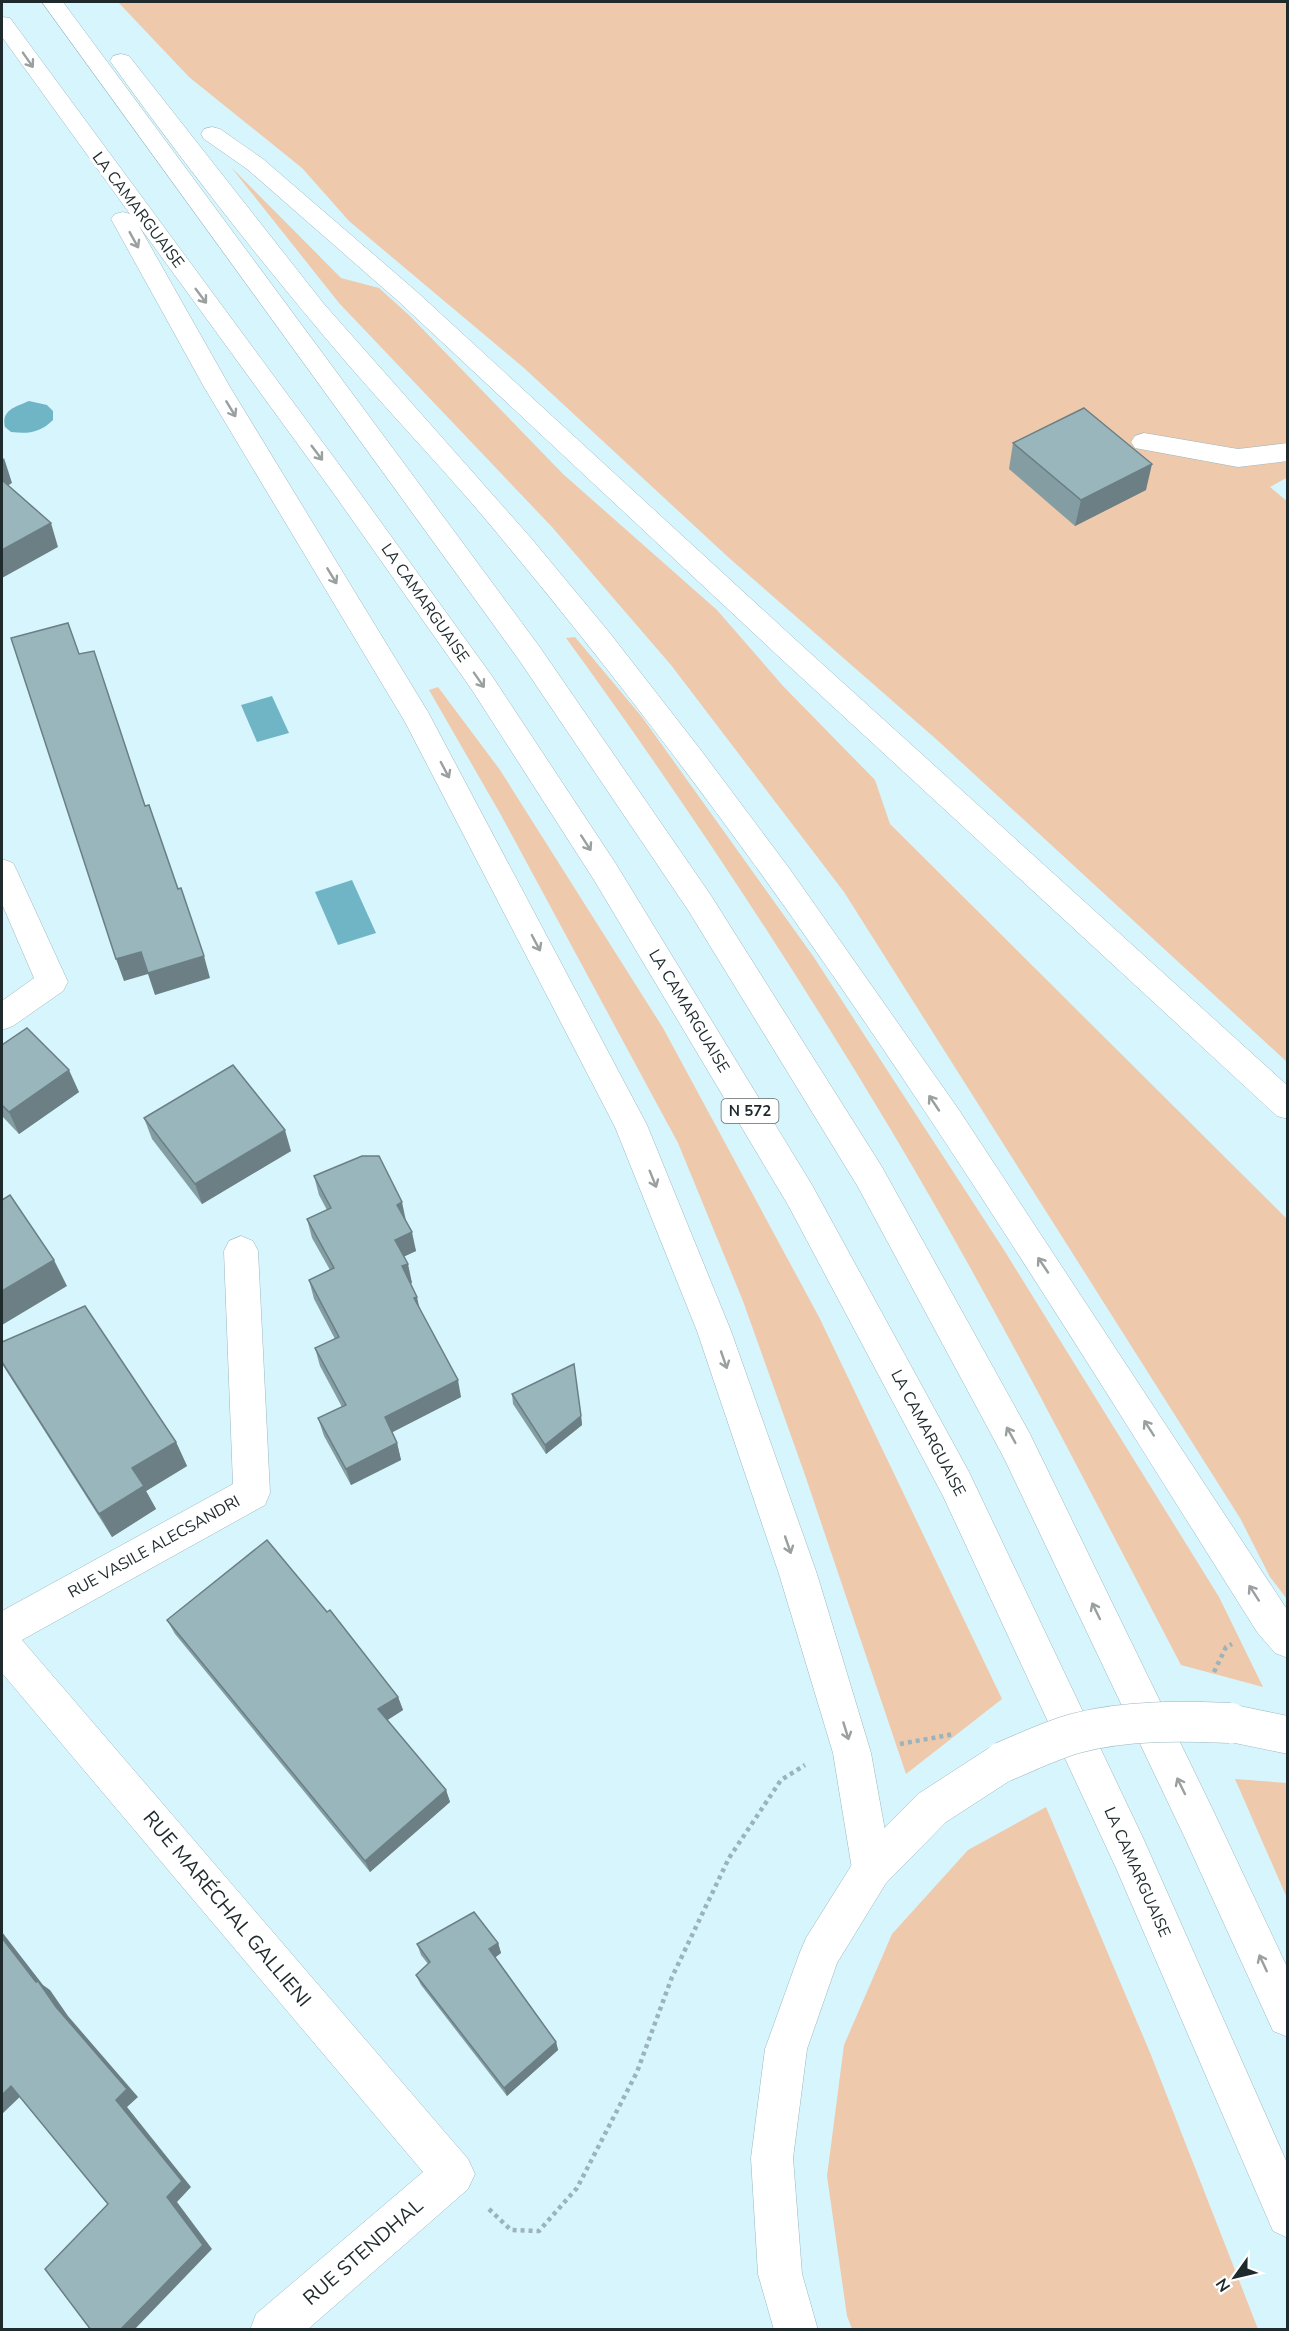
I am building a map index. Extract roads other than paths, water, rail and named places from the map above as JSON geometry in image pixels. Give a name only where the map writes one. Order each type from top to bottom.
[{"type":"main road","points":[[51,2],[529,653],[699,902],[870,1177],[1017,1446],[1198,1822],[1287,2016]]},
{"type":"main road","points":[[76,2],[264,246],[347,348],[446,457],[598,638],[712,787],[855,985],[1064,1296],[1270,1619],[1287,1640]]},
{"type":"main road","name":"LA CAMARGUAISE","points":[[2,23],[54,97],[344,488],[482,683],[605,872],[800,1195],[956,1484],[1130,1854],[1287,2216]]},
{"type":"main road","points":[[54,97],[217,387],[418,719],[631,1125],[714,1331],[798,1574],[852,1753],[872,1869]]},
{"type":"main road","points":[[212,134],[255,164],[407,296],[1287,1106]]},
{"type":"main road","points":[[1144,442],[1238,458],[1287,452]]},
{"type":"main road","points":[[2,871],[52,982],[2,1017]]},
{"type":"main road","name":"RUE VASILE ALECSANDRI","points":[[2,1631],[252,1494],[241,1251]]},
{"type":"main road","name":"RUE MARÉCHAL GALLIENI","points":[[2,1645],[453,2174]]},
{"type":"main road","points":[[796,2330],[780,2274],[772,2158],[786,2049],[820,1952],[872,1869],[932,1808],[1003,1762],[1056,1740],[1112,1726],[1170,1721],[1230,1723],[1287,1735]]},
{"type":"main road","name":"RUE STENDHAL","points":[[272,2330],[453,2174]]},
{"type":"main road","points":[[770,2330],[780,2274]]},
{"type":"water","points":[[29,401],[47,405],[53,411],[53,420],[34,432],[11,432],[5,427],[4,421],[7,413],[14,407]]},
{"type":"water","points":[[272,696],[289,733],[257,742],[241,705]]},
{"type":"water","points":[[352,880],[376,933],[338,945],[315,892]]}]
